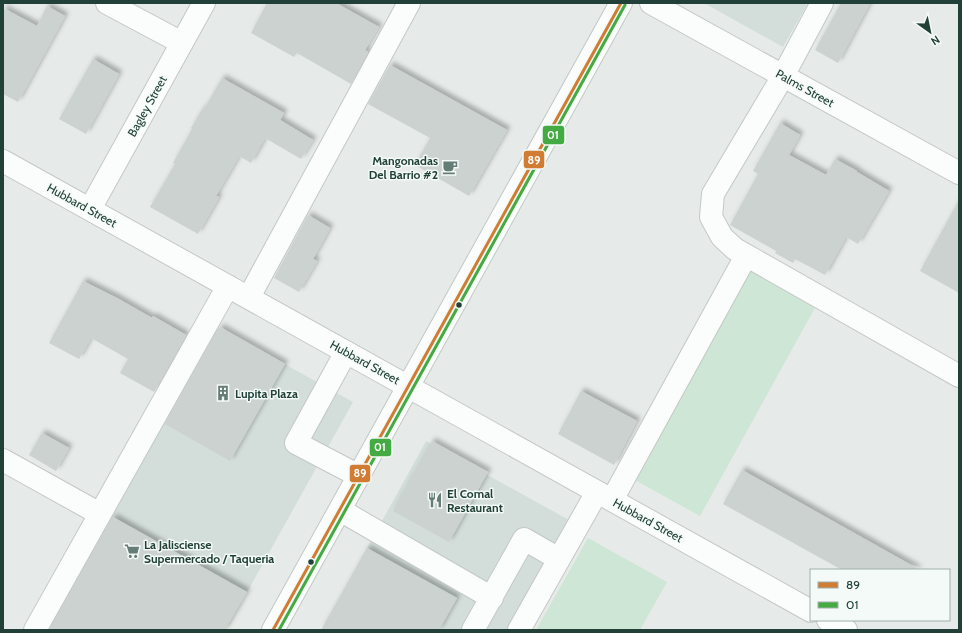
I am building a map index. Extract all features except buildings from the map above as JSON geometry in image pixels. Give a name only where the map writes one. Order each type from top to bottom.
[{"type":"street","points":[[107,3],[182,43]]},
{"type":"street","name":"Bagley Street","points":[[90,209],[204,3]]},
{"type":"street","points":[[249,297],[409,3]]},
{"type":"street","points":[[273,630],[621,3]]},
{"type":"street","name":"Palms Street","points":[[651,3],[959,173]]},
{"type":"street","points":[[822,3],[783,76],[713,194],[711,217],[722,237],[735,249],[959,376]]},
{"type":"street","name":"Hubbard Street","points":[[4,163],[249,297],[810,610]]},
{"type":"street","points":[[519,630],[559,559],[604,496],[746,256]]},
{"type":"street","points":[[35,630],[228,286]]},
{"type":"street","points":[[346,352],[296,443],[359,476]]},
{"type":"street","points":[[3,460],[100,514]]},
{"type":"street","points":[[340,510],[492,598]]},
{"type":"street","points":[[473,630],[524,539],[559,559]]},
{"type":"street","points":[[830,621],[846,630]]},
{"type":"shaded area","points":[[704,3],[808,3],[783,47]]},
{"type":"shaded area","points":[[211,323],[353,402],[226,630],[40,630]]},
{"type":"shaded area","points":[[426,441],[569,520],[508,630],[322,630]]},
{"type":"green space","points":[[750,271],[816,306],[700,516],[635,480]]},
{"type":"green space","points":[[588,538],[667,582],[640,630],[536,630]]},
{"type":"transit line","name":"89","points":[[273,630],[621,3]]},
{"type":"transit line","name":"01","points":[[279,630],[625,5]]},
{"type":"place","name":"Mangonadas Del Barrio #2","points":[[450,167]]},
{"type":"place","name":"Lupita Plaza","points":[[223,393]]},
{"type":"place","name":"El Comal Restaurant","points":[[435,500]]},
{"type":"place","name":"La Jalisciense Supermercado / Taqueria","points":[[132,551]]}]
